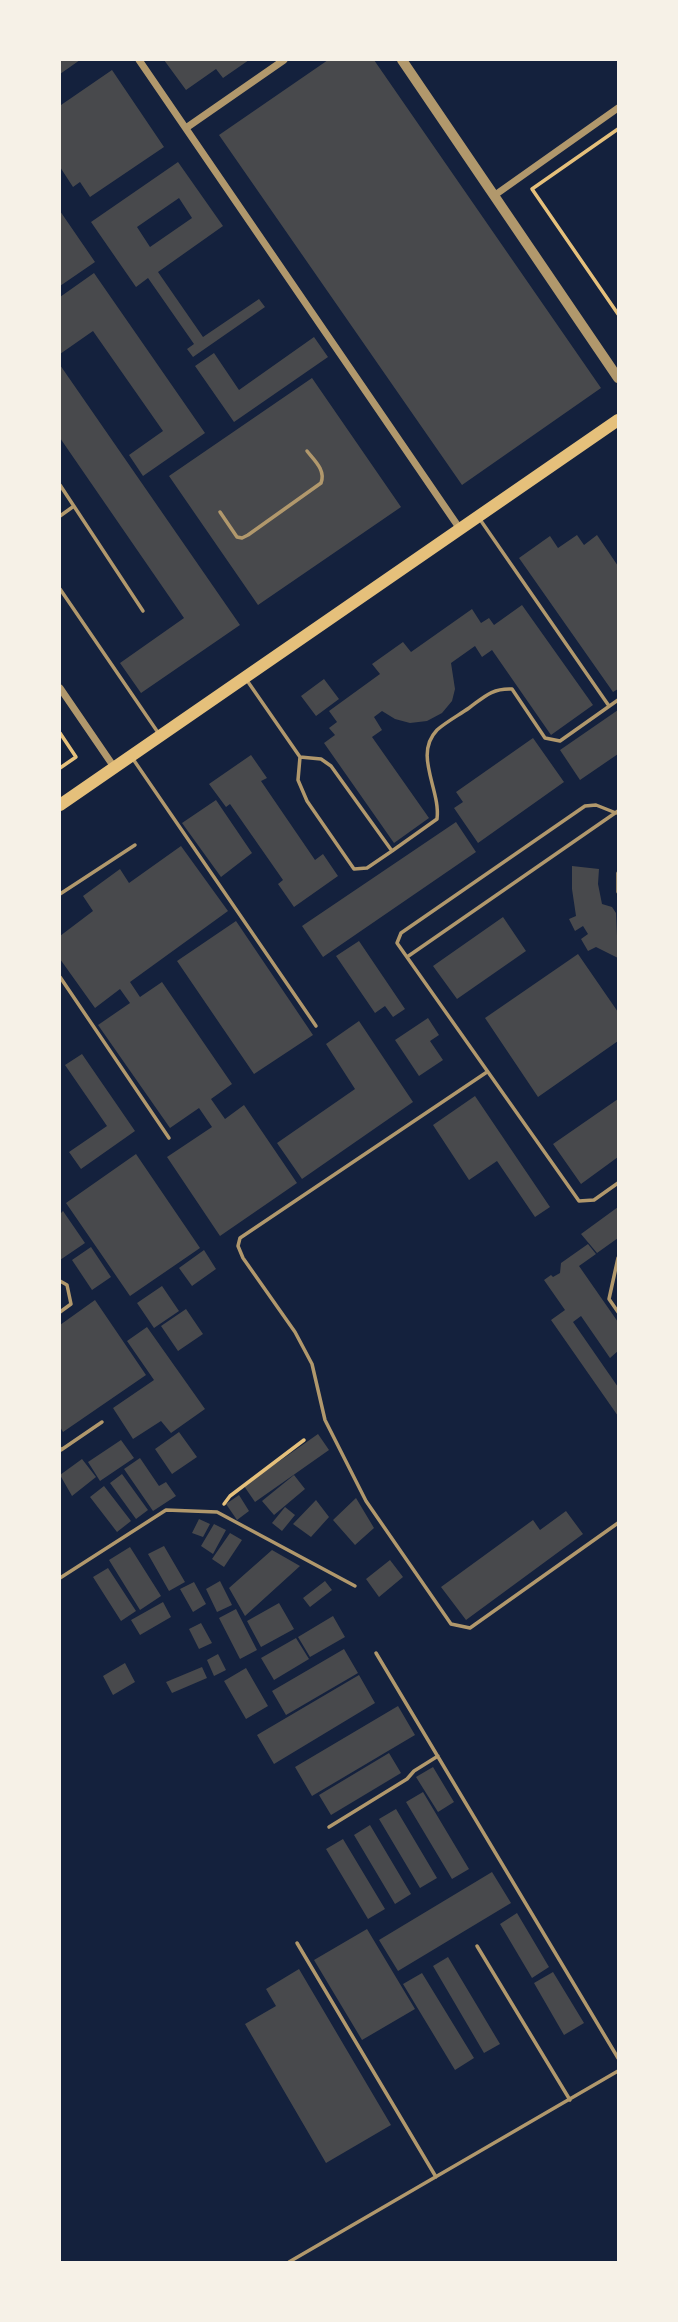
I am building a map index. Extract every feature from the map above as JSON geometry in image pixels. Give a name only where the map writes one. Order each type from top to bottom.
[{"type":"highway","points":[[60,805],[618,420]]},
{"type":"street","points":[[139,60],[460,529]]},
{"type":"street","points":[[186,128],[284,60]]},
{"type":"street","points":[[402,60],[618,378]]},
{"type":"street","points":[[495,195],[618,108]]},
{"type":"street","points":[[60,688],[114,767]]},
{"type":"lane","points":[[219,512],[237,537],[248,535],[321,483],[322,471],[307,451]]},
{"type":"lane","points":[[60,485],[143,611]]},
{"type":"lane","points":[[60,516],[74,506]]},
{"type":"lane","points":[[478,517],[609,706]]},
{"type":"lane","points":[[60,589],[160,736]]},
{"type":"lane","points":[[245,677],[300,757],[298,780],[307,801],[354,869],[367,868],[436,819],[438,809],[426,753],[428,743],[437,730],[497,688],[512,690],[545,738],[559,741],[618,700]]},
{"type":"lane","points":[[130,756],[316,1026]]},
{"type":"lane","points":[[300,757],[321,759],[331,766],[391,851]]},
{"type":"lane","points":[[617,812],[596,805],[585,806],[401,933],[397,943],[579,1201],[594,1200],[618,1183]]},
{"type":"lane","points":[[407,957],[617,812]]},
{"type":"lane","points":[[60,894],[135,845]]},
{"type":"lane","points":[[618,873],[618,891]]},
{"type":"lane","points":[[60,977],[169,1138]]},
{"type":"lane","points":[[487,1072],[240,1238],[238,1246],[243,1258],[295,1332],[312,1364],[325,1420],[366,1501],[451,1624],[470,1628],[618,1523]]},
{"type":"lane","points":[[618,1258],[609,1299],[618,1312]]},
{"type":"lane","points":[[60,1281],[67,1285],[71,1304],[60,1312]]},
{"type":"lane","points":[[60,1448],[61,1450],[102,1422]]},
{"type":"lane","points":[[60,1578],[166,1510],[217,1512],[355,1586]]},
{"type":"lane","points":[[376,1653],[618,2058]]},
{"type":"lane","points":[[330,1827],[407,1779],[414,1771],[438,1756]]},
{"type":"lane","points":[[297,1943],[436,2177]]},
{"type":"lane","points":[[477,1946],[570,2100]]},
{"type":"lane","points":[[289,2263],[618,2071]]},
{"type":"path","points":[[618,129],[532,189],[618,314]]},
{"type":"path","points":[[60,733],[76,757],[60,768]]},
{"type":"path","points":[[217,1512],[230,1496],[304,1440]]},
{"type":"building","points":[[60,60],[80,60],[60,74]]},
{"type":"building","points":[[164,60],[249,60],[223,78],[216,69],[186,90]]},
{"type":"building","points":[[328,60],[374,60],[601,388],[462,485],[219,135]]},
{"type":"building","points":[[112,70],[164,147],[90,197],[80,182],[73,187],[60,167],[60,103],[61,105]]},
{"type":"building","points":[[178,162],[223,226],[158,272],[203,337],[259,299],[265,307],[193,357],[187,349],[194,344],[148,278],[136,287],[91,222]],"holes":[[[179,198],[192,218],[150,247],[137,227]]]},
{"type":"building","points":[[60,211],[95,262],[60,286]]},
{"type":"building","points":[[94,273],[205,433],[143,476],[129,455],[163,431],[93,331],[60,354],[60,297]]},
{"type":"building","points":[[314,337],[328,357],[234,422],[195,366],[214,353],[239,390]]},
{"type":"building","points":[[60,365],[240,625],[141,693],[120,663],[184,618],[60,438]]},
{"type":"building","points":[[312,378],[401,507],[258,605],[169,476]]},
{"type":"building","points":[[577,535],[584,545],[597,535],[618,566],[618,689],[613,692],[519,558],[550,536],[558,548]]},
{"type":"building","points":[[522,605],[593,705],[551,735],[492,650],[482,657],[475,646],[451,663],[455,689],[452,701],[442,713],[427,721],[410,723],[395,719],[382,711],[374,717],[382,730],[372,737],[429,818],[394,843],[324,743],[335,735],[329,728],[337,722],[329,711],[380,674],[372,664],[403,642],[411,652],[472,609],[481,623],[489,618],[494,625]]},
{"type":"building","points":[[324,679],[339,699],[316,716],[301,696]]},
{"type":"building","points":[[618,710],[618,754],[580,780],[560,750]]},
{"type":"building","points":[[533,738],[564,782],[478,843],[454,808],[463,802],[456,792]]},
{"type":"building","points":[[251,755],[267,778],[261,781],[315,860],[323,854],[338,876],[294,907],[278,884],[283,880],[230,804],[226,807],[209,784]]},
{"type":"building","points":[[216,800],[252,853],[221,877],[182,823]]},
{"type":"building","points":[[456,822],[476,852],[323,957],[302,926]]},
{"type":"building","points":[[181,846],[228,911],[130,982],[140,997],[162,982],[232,1084],[211,1099],[225,1119],[244,1105],[297,1183],[220,1236],[167,1157],[212,1127],[199,1108],[170,1128],[98,1025],[130,1003],[120,989],[95,1008],[60,959],[60,936],[93,911],[83,896],[120,869],[129,883]]},
{"type":"building","points":[[572,866],[599,869],[598,884],[602,904],[612,907],[616,913],[618,958],[596,947],[588,951],[581,939],[588,934],[583,926],[575,931],[569,919],[576,916]]},
{"type":"building","points":[[503,917],[526,951],[457,999],[433,966]]},
{"type":"building","points":[[236,921],[313,1035],[254,1074],[177,961]]},
{"type":"building","points":[[359,941],[405,1009],[393,1017],[385,1006],[375,1013],[336,956]]},
{"type":"building","points":[[578,954],[618,1012],[618,1041],[538,1097],[485,1018]]},
{"type":"building","points":[[428,1018],[439,1035],[430,1041],[443,1060],[419,1076],[395,1040]]},
{"type":"building","points":[[359,1021],[413,1102],[302,1179],[277,1143],[355,1089],[326,1044]]},
{"type":"building","points":[[82,1054],[135,1131],[81,1169],[69,1152],[107,1126],[65,1065]]},
{"type":"building","points":[[475,1096],[550,1207],[535,1217],[497,1161],[469,1180],[433,1125]]},
{"type":"building","points":[[618,1099],[618,1157],[581,1184],[553,1144]]},
{"type":"building","points":[[136,1154],[200,1248],[130,1296],[66,1203]]},
{"type":"building","points":[[618,1207],[618,1238],[597,1253],[581,1234]]},
{"type":"building","points":[[63,1211],[85,1243],[60,1260],[60,1214]]},
{"type":"building","points":[[588,1244],[596,1254],[579,1266],[618,1322],[618,1351],[610,1358],[581,1316],[573,1322],[618,1387],[618,1416],[551,1320],[565,1310],[544,1280],[560,1273],[561,1263]]},
{"type":"building","points":[[91,1247],[111,1277],[92,1290],[72,1260]]},
{"type":"building","points":[[204,1250],[216,1269],[192,1286],[179,1268]]},
{"type":"building","points":[[162,1286],[179,1311],[154,1328],[137,1303]]},
{"type":"building","points":[[95,1300],[146,1375],[63,1432],[60,1427],[60,1325]]},
{"type":"building","points":[[186,1309],[203,1334],[178,1351],[161,1326]]},
{"type":"building","points":[[147,1327],[205,1409],[171,1433],[161,1421],[133,1439],[113,1408],[154,1380],[127,1341]]},
{"type":"building","points":[[179,1432],[197,1457],[172,1474],[155,1449]]},
{"type":"building","points":[[318,1434],[329,1450],[255,1502],[244,1486]]},
{"type":"building","points":[[121,1440],[134,1458],[100,1481],[88,1462]]},
{"type":"building","points":[[140,1458],[159,1486],[166,1482],[176,1496],[153,1511],[124,1469]]},
{"type":"building","points":[[82,1459],[96,1477],[72,1496],[60,1475]]},
{"type":"building","points":[[122,1474],[148,1510],[136,1519],[110,1483]]},
{"type":"building","points":[[294,1475],[305,1489],[274,1515],[262,1501]]},
{"type":"building","points":[[104,1486],[131,1521],[117,1532],[90,1497]]},
{"type":"building","points":[[239,1495],[249,1511],[237,1520],[226,1504]]},
{"type":"building","points":[[356,1498],[374,1528],[355,1545],[333,1520]]},
{"type":"building","points":[[316,1500],[329,1517],[311,1537],[293,1524]]},
{"type":"building","points":[[285,1507],[295,1515],[282,1531],[272,1523]]},
{"type":"building","points":[[566,1511],[583,1534],[466,1620],[441,1587],[533,1520],[540,1530]]},
{"type":"building","points":[[199,1519],[210,1524],[203,1537],[192,1533]]},
{"type":"building","points":[[214,1524],[226,1530],[213,1554],[201,1546]]},
{"type":"building","points":[[230,1533],[242,1540],[224,1567],[212,1559]]},
{"type":"building","points":[[164,1546],[185,1582],[169,1591],[148,1554]]},
{"type":"building","points":[[130,1547],[161,1596],[140,1610],[109,1560]]},
{"type":"building","points":[[272,1550],[300,1566],[245,1616],[229,1588]]},
{"type":"building","points":[[390,1560],[403,1577],[379,1597],[366,1579]]},
{"type":"building","points":[[108,1568],[136,1611],[121,1621],[93,1577]]},
{"type":"building","points":[[220,1581],[232,1605],[217,1612],[206,1589]]},
{"type":"building","points":[[325,1581],[332,1590],[310,1607],[303,1598]]},
{"type":"building","points":[[194,1582],[206,1604],[193,1612],[180,1589]]},
{"type":"building","points":[[163,1602],[171,1617],[140,1635],[131,1620]]},
{"type":"building","points":[[279,1603],[294,1629],[261,1647],[247,1621]]},
{"type":"building","points":[[236,1609],[257,1650],[240,1659],[219,1618]]},
{"type":"building","points":[[333,1616],[345,1637],[310,1657],[298,1637]]},
{"type":"building","points":[[201,1623],[212,1643],[199,1649],[189,1629]]},
{"type":"building","points":[[296,1638],[309,1659],[274,1680],[261,1658]]},
{"type":"building","points":[[344,1649],[358,1673],[286,1715],[272,1691]]},
{"type":"building","points":[[218,1654],[226,1670],[214,1676],[207,1660]]},
{"type":"building","points":[[125,1663],[135,1682],[113,1695],[103,1676]]},
{"type":"building","points":[[202,1667],[207,1678],[172,1693],[166,1682]]},
{"type":"building","points":[[246,1668],[268,1706],[246,1719],[224,1681]]},
{"type":"building","points":[[359,1675],[375,1703],[274,1764],[257,1735]]},
{"type":"building","points":[[398,1706],[415,1735],[312,1796],[295,1767]]},
{"type":"building","points":[[389,1753],[401,1773],[331,1815],[319,1795]]},
{"type":"building","points":[[433,1767],[454,1802],[438,1812],[416,1777]]},
{"type":"building","points":[[423,1792],[469,1869],[452,1879],[406,1802]]},
{"type":"building","points":[[396,1809],[437,1878],[420,1888],[379,1819]]},
{"type":"building","points":[[370,1825],[411,1894],[395,1904],[354,1835]]},
{"type":"building","points":[[343,1839],[385,1909],[368,1919],[326,1849]]},
{"type":"building","points":[[492,1872],[511,1903],[398,1971],[379,1940]]},
{"type":"building","points":[[517,1913],[549,1967],[532,1978],[500,1924]]},
{"type":"building","points":[[367,1929],[415,2009],[362,2040],[314,1960]]},
{"type":"building","points":[[448,1957],[500,2044],[484,2053],[433,1966]]},
{"type":"building","points":[[299,1969],[391,2125],[326,2163],[245,2024],[276,2006],[266,1989]]},
{"type":"building","points":[[553,1972],[584,2023],[564,2035],[534,1983]]},
{"type":"building","points":[[422,1973],[474,2058],[455,2070],[403,1984]]}]
